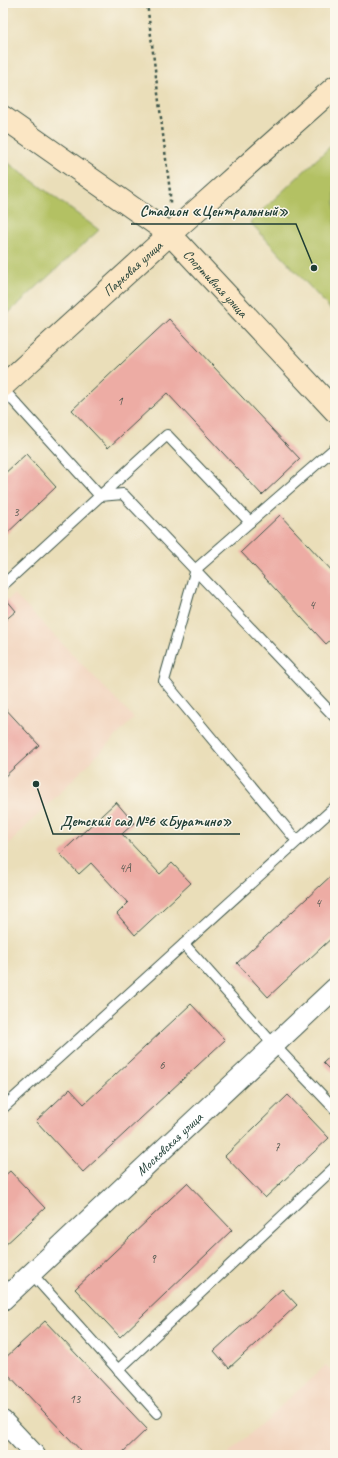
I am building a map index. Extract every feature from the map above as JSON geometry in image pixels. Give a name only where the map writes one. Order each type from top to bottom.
[{"type":"street","name":"Парковая улица","points":[[3,388],[170,234],[335,87]]},
{"type":"street","name":"Спортивная улица","points":[[3,117],[170,234],[335,411]]},
{"type":"street","name":"Московская улица","points":[[3,1300],[335,988]]},
{"type":"street","points":[[3,1420],[35,1455]]},
{"type":"lane","points":[[3,388],[100,496]]},
{"type":"lane","points":[[3,585],[167,435],[250,522]]},
{"type":"lane","points":[[298,841],[164,681],[196,569],[335,448]]},
{"type":"lane","points":[[100,496],[123,494],[196,569],[335,717]]},
{"type":"lane","points":[[3,1108],[335,807]]},
{"type":"lane","points":[[184,944],[274,1045],[335,1109]]},
{"type":"lane","points":[[118,1370],[335,1167]]},
{"type":"lane","points":[[31,1273],[157,1413]]},
{"type":"path","points":[[148,3],[170,192],[170,234]]},
{"type":"shaded area","points":[[14,594],[134,718],[3,850],[3,604]]},
{"type":"shaded area","points":[[326,1365],[335,1375],[335,1455],[227,1455]]},
{"type":"green space","points":[[335,142],[335,314],[250,222]]},
{"type":"green space","points":[[3,159],[99,230],[3,318]]},
{"type":"building","points":[[169,319],[300,459],[262,495],[167,393],[108,448],[72,410]]},
{"type":"building","points":[[26,454],[56,487],[3,537],[3,475]]},
{"type":"building","points":[[280,515],[335,574],[335,636],[326,644],[241,552]]},
{"type":"building","points":[[6,599],[16,611],[3,622],[3,601]]},
{"type":"building","points":[[3,706],[39,745],[3,778]]},
{"type":"building","points":[[116,802],[134,823],[122,834],[160,874],[172,863],[191,883],[135,935],[117,914],[128,903],[91,863],[79,874],[60,854]]},
{"type":"building","points":[[335,872],[335,935],[268,997],[237,963]]},
{"type":"building","points":[[191,1004],[225,1040],[83,1172],[36,1121],[70,1089],[84,1104]]},
{"type":"building","points":[[335,1052],[335,1075],[323,1063]]},
{"type":"building","points":[[288,1095],[329,1138],[265,1198],[225,1156]]},
{"type":"building","points":[[10,1171],[45,1208],[3,1247],[3,1177]]},
{"type":"building","points":[[187,1183],[232,1230],[120,1337],[75,1289]]},
{"type":"building","points":[[282,1289],[297,1305],[229,1368],[214,1351]]},
{"type":"building","points":[[45,1321],[147,1429],[120,1455],[85,1455],[3,1369],[3,1360]]},
{"type":"place","name":"Стадион «Центральный»","points":[[314,268]]},
{"type":"place","name":"Детский сад №6 «Буратино»","points":[[36,784]]}]
